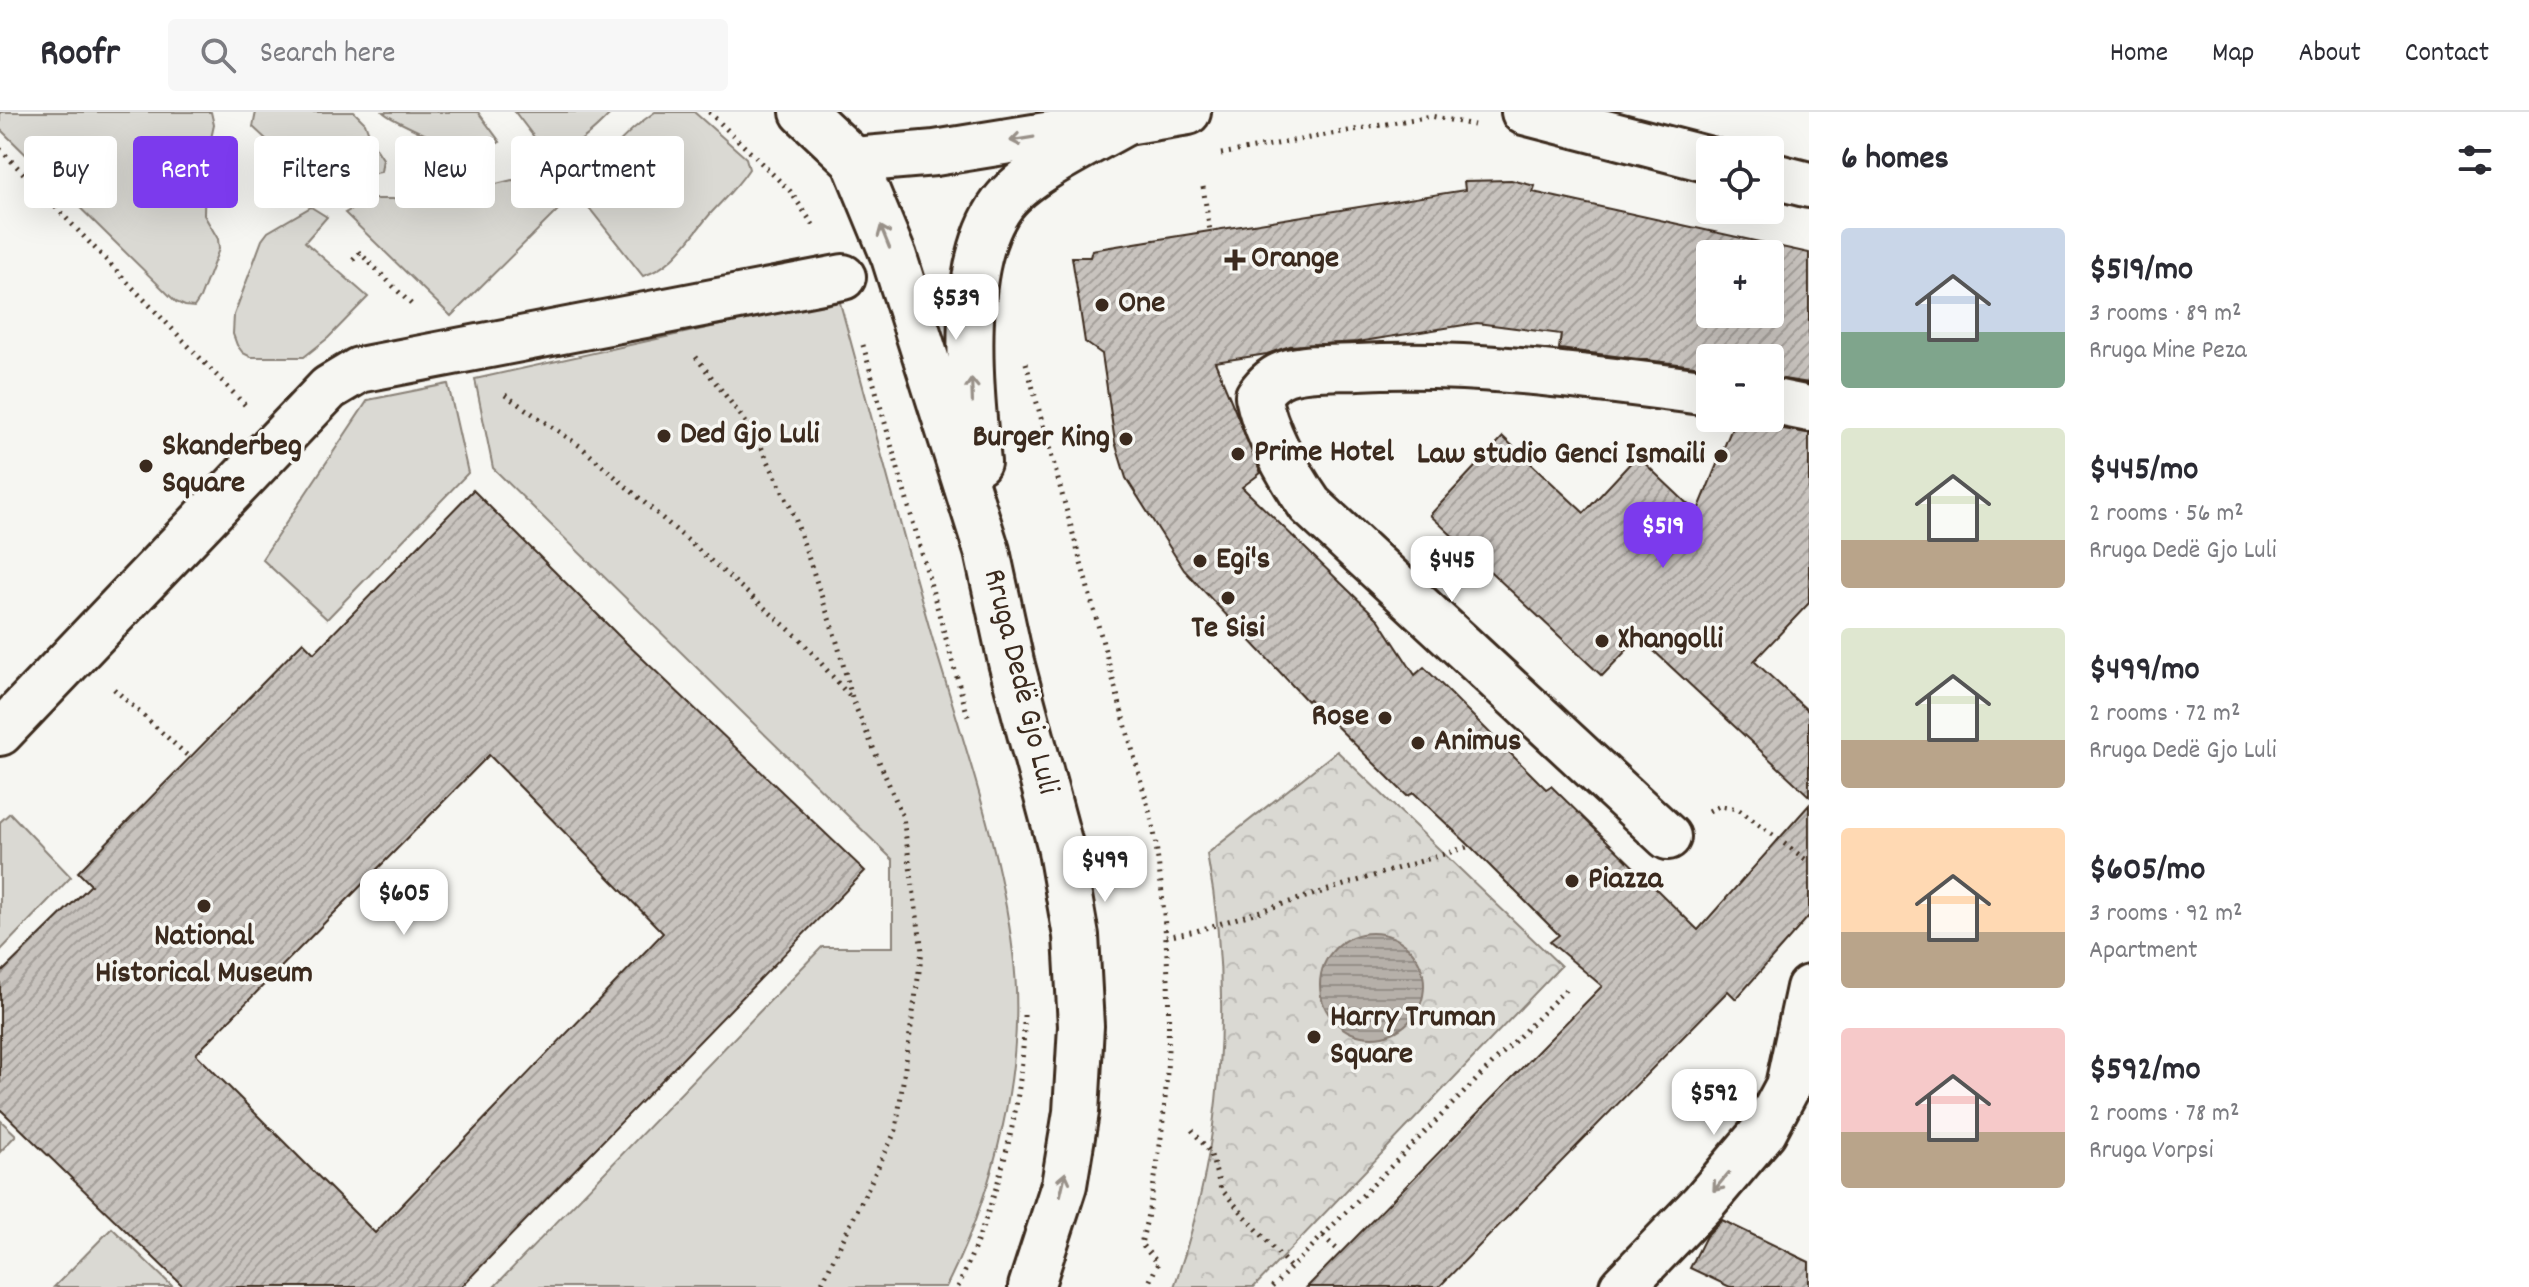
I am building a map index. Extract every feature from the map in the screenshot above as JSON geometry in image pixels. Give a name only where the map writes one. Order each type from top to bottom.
[{"type":"street","name":"Rruga Dedë Gjo Luli","points":[[803,112],[854,160],[894,257],[987,551],[1011,662],[1060,845],[1076,936],[1081,1026],[1076,1112],[1064,1185],[1031,1287]]},
{"type":"street","points":[[854,160],[935,153],[1188,112]]},
{"type":"street","points":[[1524,112],[1696,156]]},
{"type":"street","points":[[1671,112],[1677,127],[1696,147]]},
{"type":"street","points":[[987,551],[972,407],[970,349],[970,306],[986,237],[1002,203],[1022,184],[1126,122]]},
{"type":"street","points":[[1784,179],[1809,185]]},
{"type":"street","points":[[0,733],[329,388],[359,370],[843,277]]},
{"type":"street","points":[[1668,837],[1310,505],[1274,440],[1258,396],[1267,384],[1285,373],[1413,364],[1506,370],[1696,391]]},
{"type":"street","points":[[1784,404],[1809,409]]},
{"type":"street","points":[[1622,1287],[1703,1203],[1764,1131],[1788,1086],[1809,988]]},
{"type":"path","points":[[709,112],[790,191],[836,260],[969,721]]},
{"type":"path","points":[[1218,155],[1431,116],[1478,126]]},
{"type":"path","points":[[0,149],[279,440]]},
{"type":"path","points":[[1203,187],[1210,231]]},
{"type":"path","points":[[353,260],[360,253],[387,280]]},
{"type":"path","points":[[661,312],[755,434],[794,515],[837,642],[853,701],[903,817],[922,951],[896,1130],[820,1287]]},
{"type":"path","points":[[1022,349],[1153,825],[1170,998],[1164,1132],[1141,1244],[1158,1263],[1147,1287]]},
{"type":"path","points":[[458,351],[506,397],[580,446],[800,639],[853,701]]},
{"type":"path","points":[[108,684],[190,758]]},
{"type":"path","points":[[1668,837],[1719,806],[1738,809],[1809,862]]},
{"type":"path","points":[[1166,937],[1196,931],[1470,846]]},
{"type":"path","points":[[1272,1287],[1569,986]]},
{"type":"path","points":[[958,1287],[996,1191],[1012,1132],[1020,1086],[1024,1008]]},
{"type":"path","points":[[1192,1130],[1210,1152],[1221,1189],[1291,1268]]},
{"type":"path","points":[[1323,1236],[1341,1253]]},
{"type":"green space","points":[[0,112],[211,112],[214,125],[212,136],[133,136],[133,208],[204,208],[204,215],[218,239],[219,249],[194,307],[176,302],[80,208],[117,208],[117,136],[24,136],[24,153],[0,129]]},
{"type":"green space","points":[[256,112],[354,112],[365,123],[370,136],[263,136],[253,127]]},
{"type":"green space","points":[[383,112],[478,112],[500,142],[495,145],[495,136],[429,136]]},
{"type":"green space","points":[[515,112],[612,112],[586,136],[533,136]]},
{"type":"green space","points":[[655,112],[694,112],[746,158],[749,169],[674,258],[643,276],[589,208],[684,208],[684,136],[625,136]]},
{"type":"green space","points":[[379,153],[383,159],[379,172]]},
{"type":"green space","points":[[511,180],[511,208],[558,210],[451,316],[345,213],[354,208],[379,208],[379,199],[395,199],[395,208],[495,208],[495,184]]},
{"type":"green space","points":[[309,208],[327,217],[305,242],[368,297],[328,338],[304,357],[251,357],[243,353],[233,334],[234,315],[262,240],[268,232]]},
{"type":"green space","points":[[839,299],[932,637],[990,833],[1007,913],[1016,995],[1011,1081],[1003,1124],[979,1209],[946,1287],[494,1287],[822,947],[893,947],[893,860],[493,468],[475,379]]},
{"type":"green space","points":[[448,384],[468,473],[327,619],[262,559],[368,400]]},
{"type":"green space","points":[[1337,751],[1561,966],[1254,1287],[1174,1287],[1203,1182],[1219,1073],[1220,962],[1207,854]]},
{"type":"green space","points":[[10,813],[71,877],[0,951],[0,822]]},
{"type":"green space","points":[[0,1120],[16,1135],[0,1152]]},
{"type":"green space","points":[[112,1228],[173,1287],[54,1287]]},
{"type":"shaded area","points":[[1372,933],[1392,937],[1409,948],[1420,965],[1424,985],[1420,1005],[1409,1022],[1392,1033],[1372,1037],[1352,1033],[1335,1022],[1324,1005],[1320,985],[1324,965],[1335,948],[1352,937]]},
{"type":"building","points":[[1511,180],[1535,186],[1533,192],[1750,240],[1696,240],[1696,328],[1784,328],[1784,247],[1809,253],[1809,383],[1784,379],[1784,344],[1696,344],[1696,366],[1559,349],[1561,334],[1477,323],[1357,342],[1290,346],[1267,354],[1215,362],[1261,473],[1242,487],[1379,620],[1415,675],[1424,667],[1546,789],[1551,786],[1698,930],[1809,805],[1809,916],[1736,999],[1728,991],[1439,1287],[1307,1287],[1602,986],[1550,942],[1559,935],[1470,846],[1414,793],[1407,796],[1309,699],[1307,701],[1184,570],[1126,478],[1115,442],[1102,354],[1085,342],[1072,257],[1090,257],[1092,250],[1465,190],[1464,181]]},
{"type":"building","points":[[1784,429],[1809,433],[1809,603],[1754,661],[1809,712],[1809,796],[1639,637],[1602,676],[1430,515],[1503,437],[1584,513],[1637,456],[1697,513],[1730,432],[1784,432]]},
{"type":"building","name":"National Historical Museum","points":[[473,490],[621,638],[865,871],[461,1287],[184,1287],[0,1109],[0,974],[91,885],[78,872],[303,642],[314,653]],"holes":[[[489,755],[663,933],[375,1233],[196,1054]]]},
{"type":"building","points":[[1722,1220],[1809,1262],[1809,1287],[1730,1287],[1690,1268],[1706,1236]]},
{"type":"place","name":"Orange","points":[[1235,260]]},
{"type":"place","name":"One","points":[[1102,305]]},
{"type":"place","name":"Ded Gjo Luli","points":[[664,436]]},
{"type":"place","name":"Burger King","points":[[1126,439]]},
{"type":"place","name":"Prime Hotel","points":[[1238,454]]},
{"type":"place","name":"Law studio Genci Ismaili","points":[[1721,456]]},
{"type":"place","name":"Skanderbeg Square","points":[[146,466]]},
{"type":"place","name":"Egi's","points":[[1200,561]]},
{"type":"place","name":"Te Sisi","points":[[1228,598]]},
{"type":"place","name":"Xhangolli","points":[[1602,641]]},
{"type":"place","name":"Rose","points":[[1385,718]]},
{"type":"place","name":"Animus","points":[[1418,743]]},
{"type":"place","name":"Piazza","points":[[1572,881]]},
{"type":"place","name":"National Historical Museum","points":[[204,906]]},
{"type":"place","name":"Harry Truman Square","points":[[1314,1037]]}]
